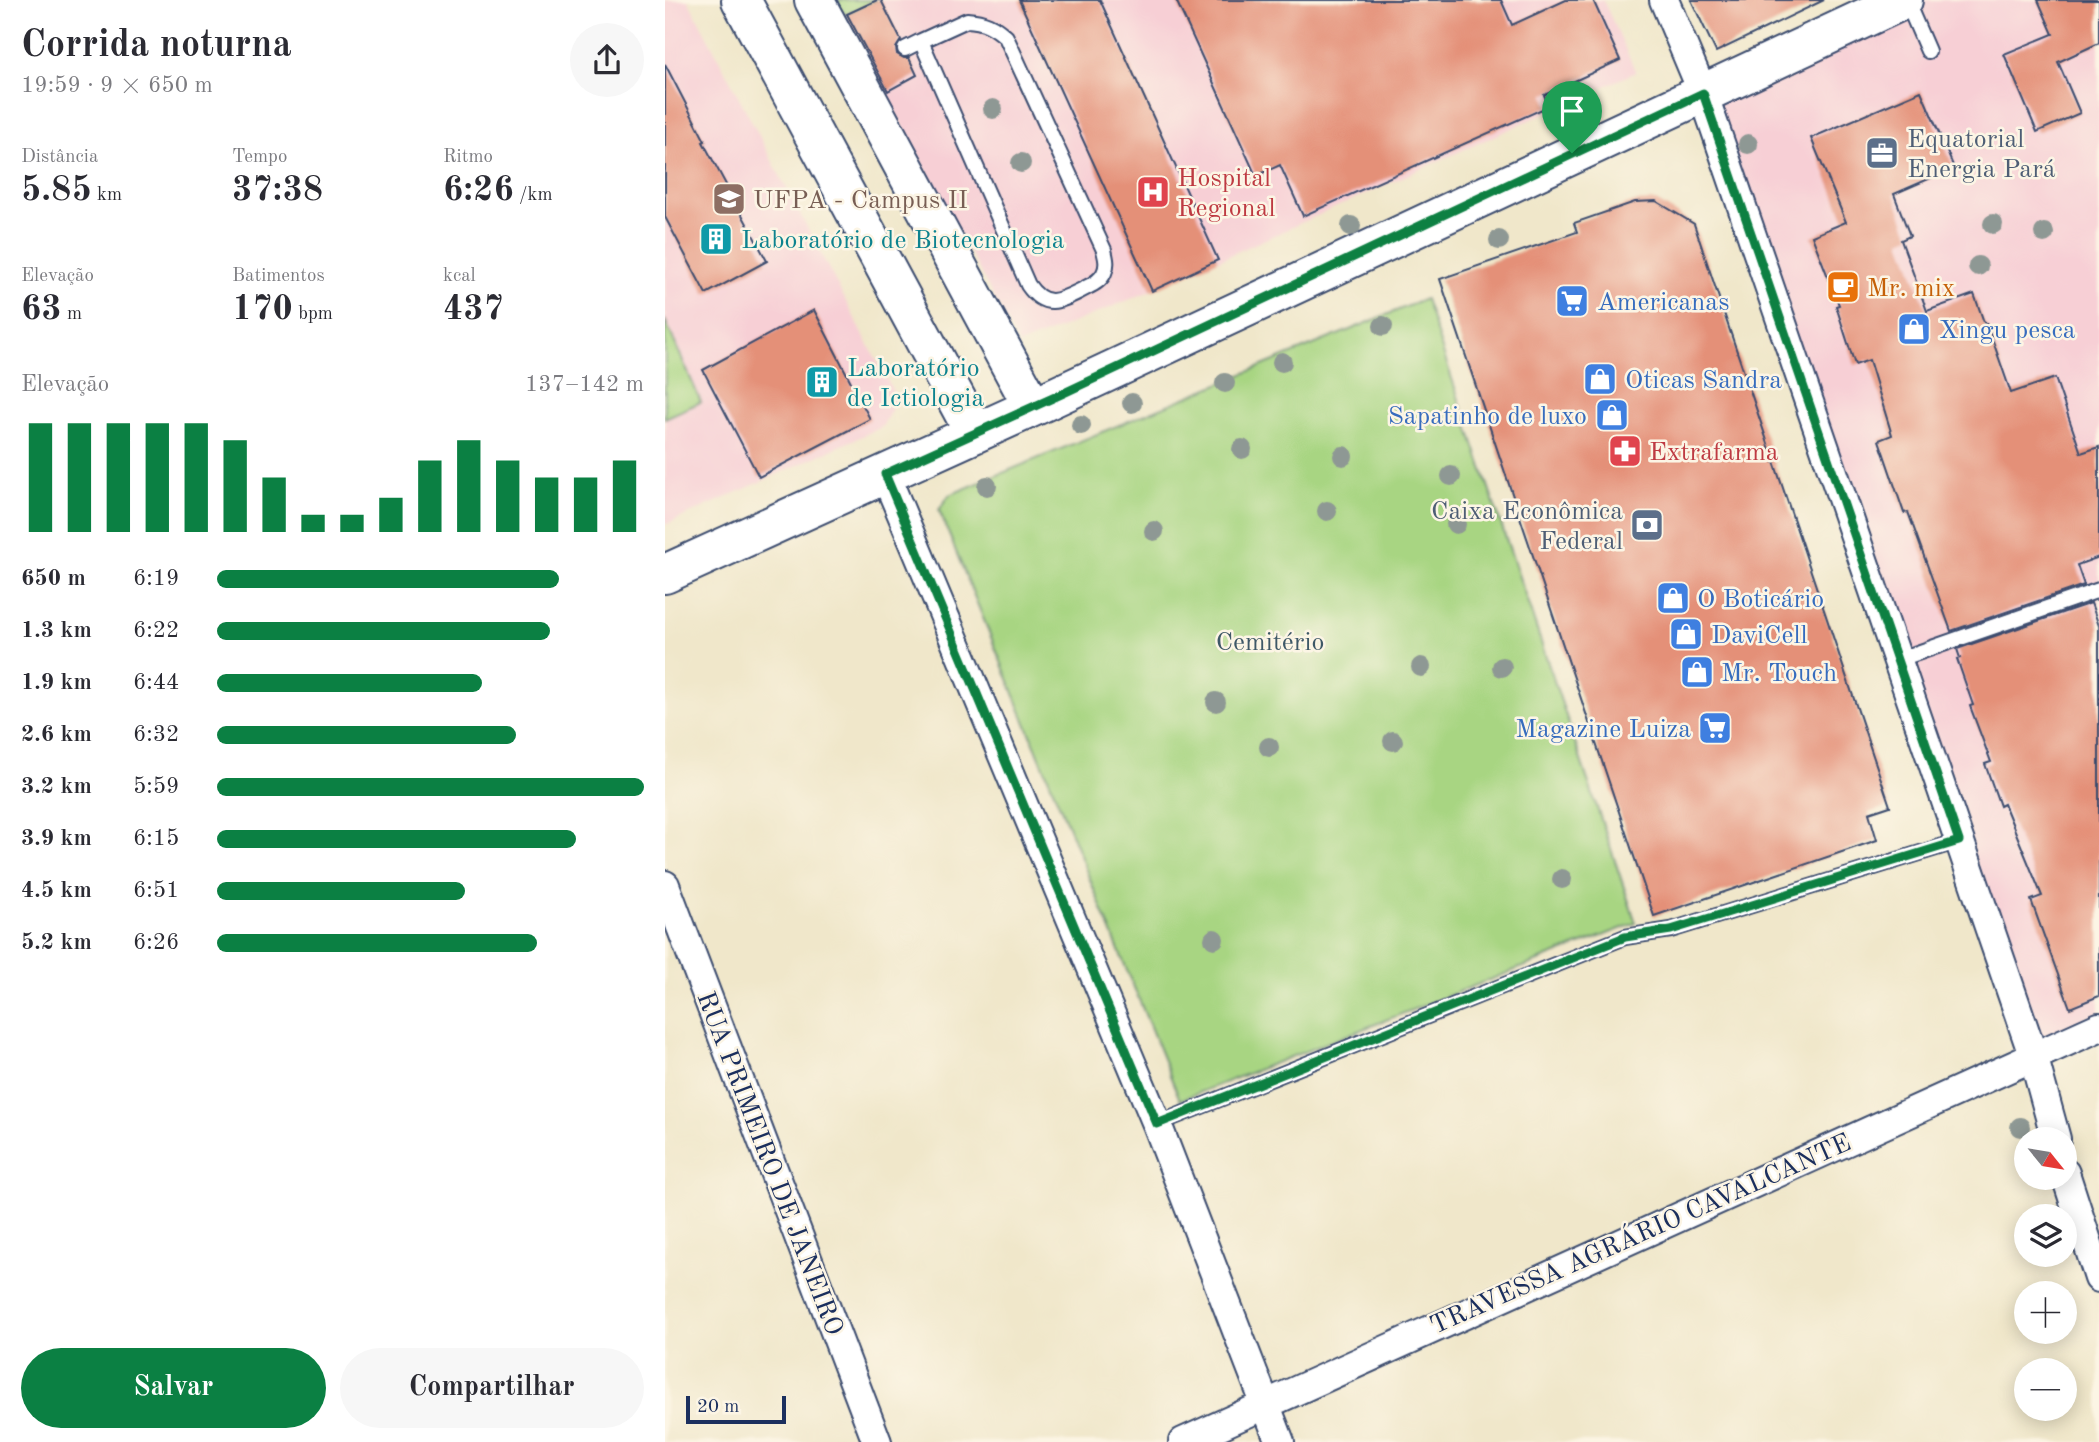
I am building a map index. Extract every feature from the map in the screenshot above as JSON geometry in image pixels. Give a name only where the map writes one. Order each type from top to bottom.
[{"type":"street","points":[[741,0],[974,432]]},
{"type":"street","points":[[814,0],[862,70],[1033,407]]},
{"type":"street","points":[[1664,0],[1703,93],[2033,1055],[2053,1127]]},
{"type":"street","points":[[665,574],[1033,407],[1905,0]]},
{"type":"street","points":[[885,474],[1157,1124],[1280,1442]]},
{"type":"street","name":"RUA PRIMEIRO DE JANEIRO","points":[[665,885],[877,1442]]},
{"type":"street","name":"TRAVESSA AGRÁRIO CAVALCANTE","points":[[1183,1442],[2099,1027]]},
{"type":"street","points":[[2071,1190],[2099,1278]]},
{"type":"lane","points":[[1905,0],[1928,51]]},
{"type":"lane","points":[[905,49],[921,41],[968,20],[982,21],[995,27],[1006,37],[1104,250],[1107,262],[1104,274],[1096,283],[1058,302],[1035,295],[1028,285],[921,41]]},
{"type":"lane","points":[[1897,660],[2099,590]]},
{"type":"lane","points":[[1157,1124],[1625,937],[1671,930],[1959,841]]},
{"type":"shaded area","name":"UFPA - Campus II","points":[[665,0],[688,0],[897,399],[882,427],[665,525]]},
{"type":"shaded area","name":"Hospital Regional","points":[[836,0],[1603,0],[1636,72],[1148,292],[1019,345]]},
{"type":"shaded area","points":[[1921,0],[2099,0],[2099,1013],[2037,1040],[1711,98]]},
{"type":"green space","points":[[836,0],[877,0],[845,15]]},
{"type":"green space","name":"Cemitério","points":[[1425,299],[1636,923],[1180,1100],[939,510],[949,495]]},
{"type":"green space","points":[[665,320],[701,402],[665,418]]},
{"type":"building","points":[[881,0],[901,40],[896,48],[897,54],[909,58],[917,75],[888,91],[847,14]]},
{"type":"building","points":[[1019,0],[1100,0],[1218,260],[1152,291]]},
{"type":"building","points":[[1176,0],[1501,0],[1512,25],[1566,0],[1593,0],[1620,60],[1544,95],[1549,106],[1303,216],[1280,165],[1256,176]]},
{"type":"building","points":[[1691,0],[1824,0],[1716,52]]},
{"type":"building","points":[[2038,0],[2099,0],[2099,43],[2058,62],[2080,113],[2037,132],[2004,54],[2053,34]]},
{"type":"building","name":"Laboratório de Biotecnologia","points":[[665,64],[705,141],[703,142],[767,261],[706,294],[665,217]]},
{"type":"building","points":[[1921,91],[1954,168],[1894,194],[1910,236],[1901,240],[1927,311],[1974,294],[2011,393],[2055,378],[2081,453],[2099,447],[2099,557],[2077,565],[2084,585],[1951,631],[1908,512],[1904,513],[1879,440],[1892,435],[1869,360],[1855,365],[1836,306],[1839,305],[1812,236],[1846,222],[1811,138]]},
{"type":"building","points":[[1656,201],[1694,224],[1890,806],[1869,813],[1877,840],[1654,916],[1440,279],[1577,232],[1574,223],[1635,202]]},
{"type":"building","name":"Laboratório de Ictiologia","points":[[814,310],[870,419],[759,477],[703,370]]},
{"type":"building","points":[[2091,603],[2099,626],[2099,996],[2070,1008],[2031,900],[2042,896],[2004,804],[2000,806],[1985,764],[1991,762],[1970,706],[1973,705],[1957,659],[1960,658],[1957,649]]},
{"type":"place","name":"Equatorial Energia Pará","points":[[1882,153]]},
{"type":"place","name":"Hospital Regional","points":[[1153,192]]},
{"type":"place","name":"UFPA - Campus II","points":[[729,199]]},
{"type":"place","name":"Laboratório de Biotecnologia","points":[[716,239]]},
{"type":"place","name":"Mr. mix","points":[[1843,287]]},
{"type":"place","name":"Americanas","points":[[1572,301]]},
{"type":"place","name":"Xingu pesca","points":[[1914,329]]},
{"type":"place","name":"Oticas Sandra","points":[[1600,379]]},
{"type":"place","name":"Laboratório de Ictiologia","points":[[822,382]]},
{"type":"place","name":"Sapatinho de luxo","points":[[1612,415]]},
{"type":"place","name":"Extrafarma","points":[[1625,451]]},
{"type":"place","name":"Caixa Econômica Federal","points":[[1647,525]]},
{"type":"place","name":"O Boticário","points":[[1673,598]]},
{"type":"place","name":"DaviCell","points":[[1686,634]]},
{"type":"place","name":"Mr. Touch","points":[[1697,672]]},
{"type":"place","name":"Magazine Luiza","points":[[1715,728]]},
{"type":"route","points":[[1703,93],[1959,841],[1671,930],[1625,937],[1157,1124],[885,474],[1066,392],[1572,153],[1703,93]]}]
